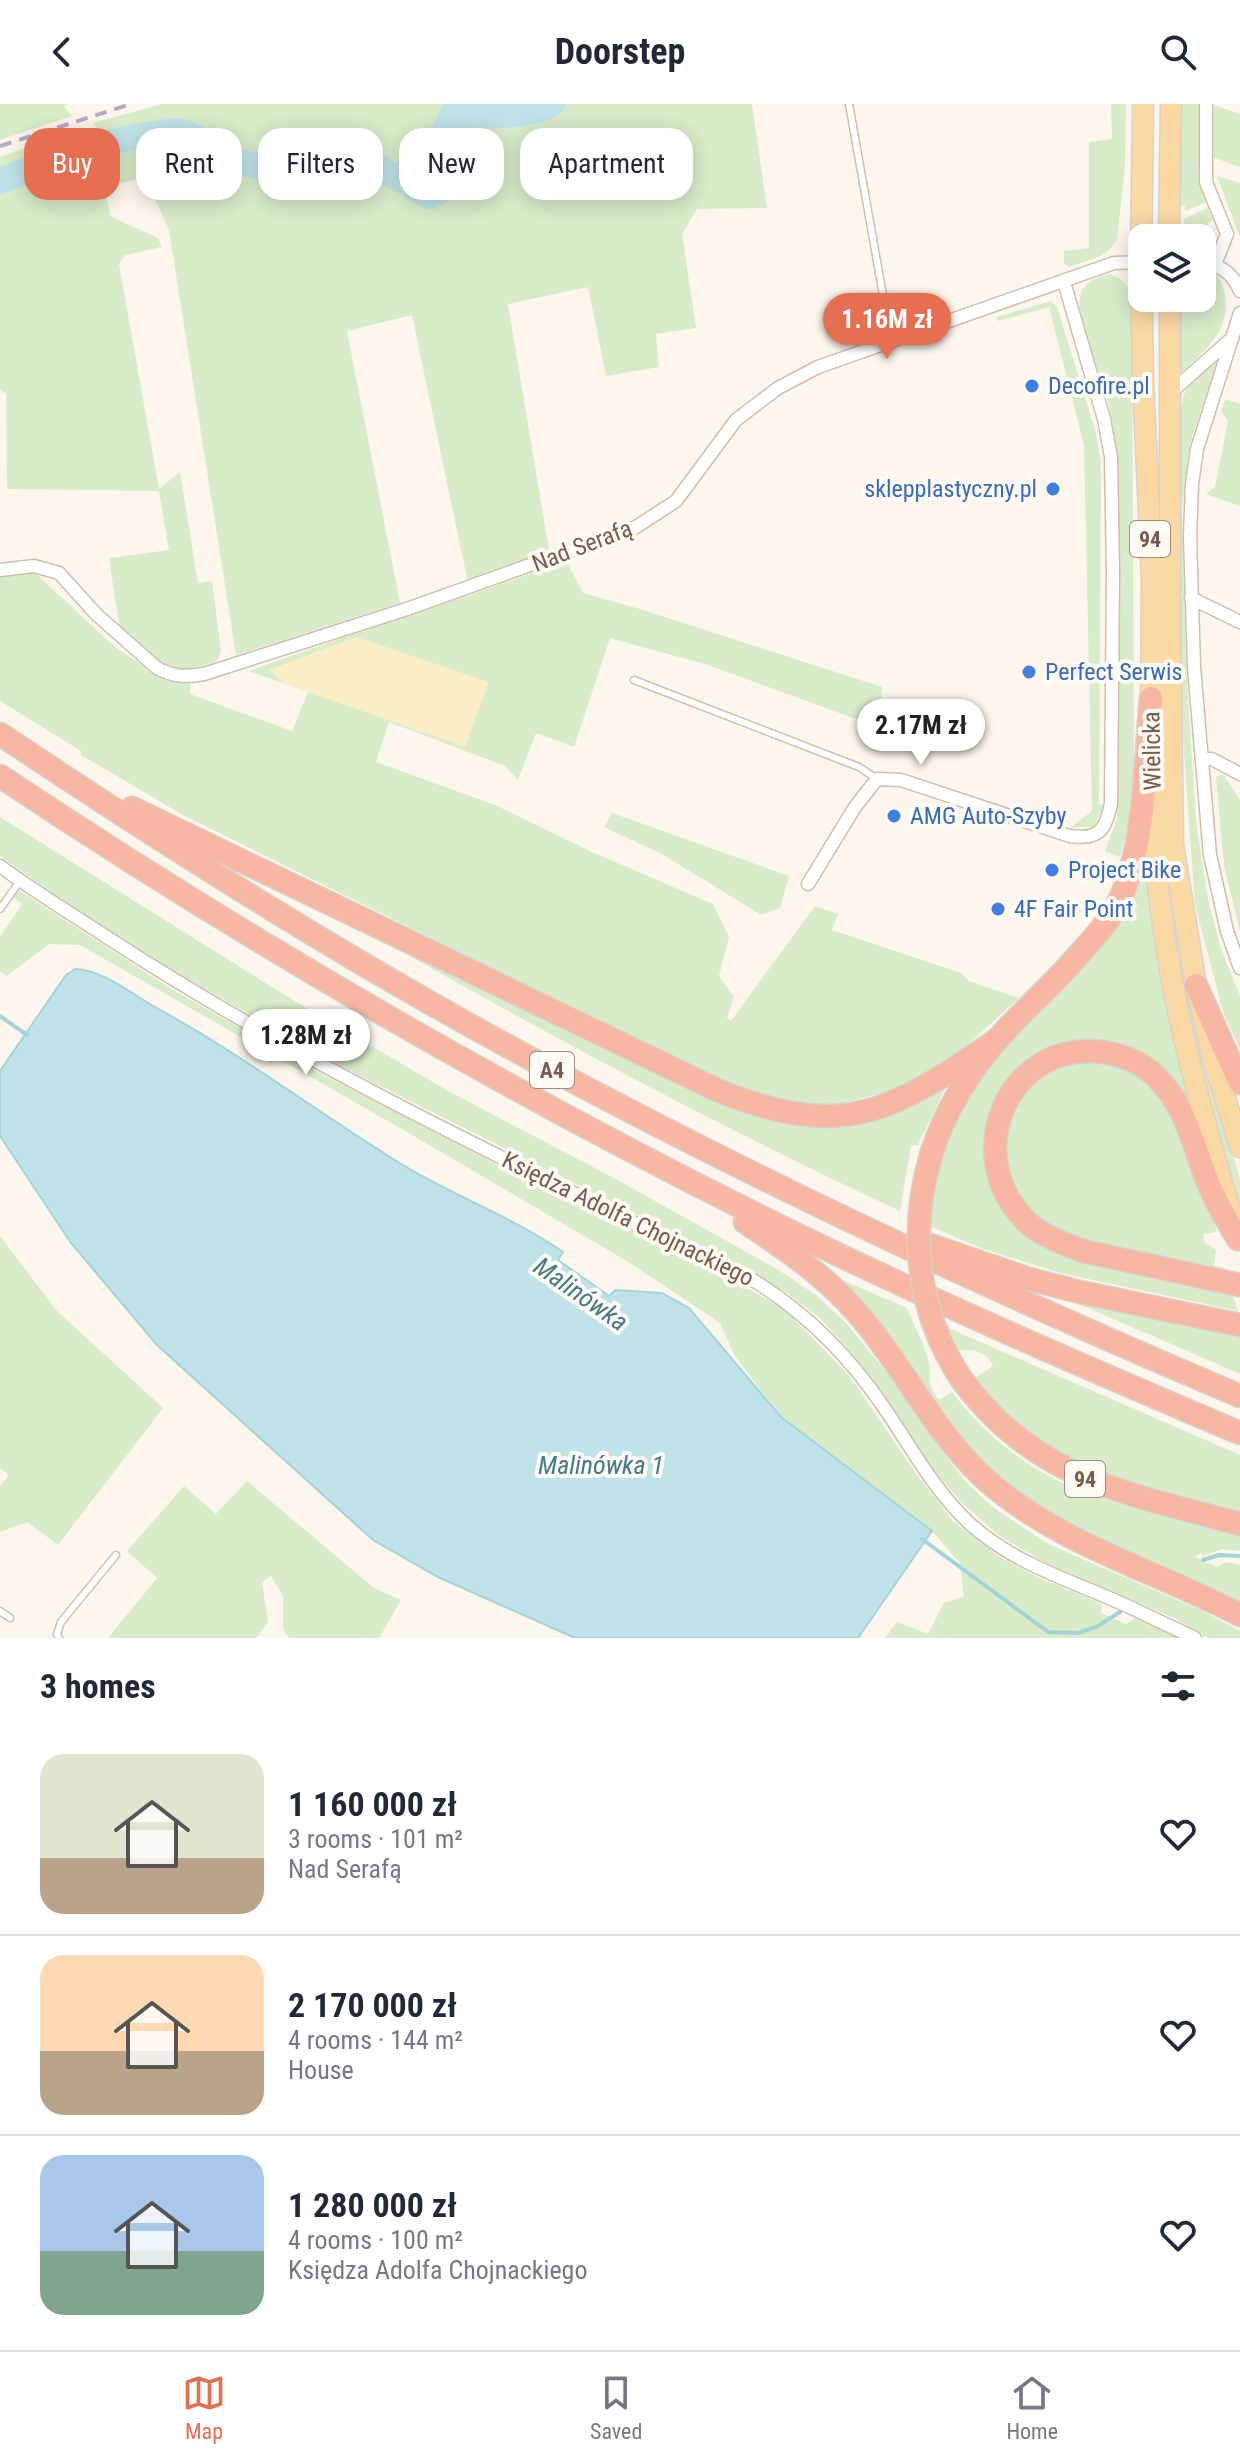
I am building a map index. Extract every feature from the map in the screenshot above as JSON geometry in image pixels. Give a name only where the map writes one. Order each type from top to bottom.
[{"type":"highway","points":[[56,772],[749,1103],[820,1116],[855,1114],[879,1109],[924,1089],[995,1041],[1054,984],[1102,928],[1128,880],[1137,841],[1151,698]]},
{"type":"highway","name":"A4","points":[[0,734],[257,901],[536,1062],[842,1218],[1240,1396]]},
{"type":"highway","name":"A4","points":[[0,776],[174,889],[294,962],[468,1063],[671,1172],[896,1282],[1240,1433]]},
{"type":"highway","name":"94","points":[[1196,985],[1240,1083]]},
{"type":"highway","name":"94","points":[[995,1041],[938,1133],[920,1198],[918,1257],[941,1347],[962,1380],[994,1419],[1048,1461],[1108,1488],[1240,1524]]},
{"type":"highway","points":[[1239,1241],[1219,1208],[1181,1110],[1161,1083],[1141,1064],[1098,1052],[1062,1056],[1031,1071],[1009,1098],[997,1124],[994,1156],[997,1175],[1005,1191],[1027,1222],[1060,1243],[1083,1251],[1240,1285]]},
{"type":"highway","points":[[671,1172],[783,1248],[835,1289],[882,1344],[961,1452],[981,1476],[1009,1499],[1056,1531],[1240,1615]]},
{"type":"highway","points":[[842,1218],[1029,1279],[1240,1325]]},
{"type":"main road","name":"Wielicka","points":[[1142,224],[1143,104]]},
{"type":"main road","points":[[1169,224],[1171,104]]},
{"type":"main road","name":"Wielicka","points":[[1142,312],[1152,580],[1151,698],[1157,888],[1166,959],[1190,1066],[1239,1241]]},
{"type":"main road","name":"Wielicka","points":[[1170,312],[1173,844],[1196,985],[1213,1059],[1240,1147]]},
{"type":"street","points":[[1206,104],[1206,182],[1227,234],[1226,244],[1216,255]]},
{"type":"street","name":"Nad Serafą","points":[[0,570],[34,566],[59,573],[96,614],[157,668],[180,676],[204,674],[407,609],[636,527],[676,501],[736,420],[778,388],[818,367],[891,340],[1114,263],[1128,262]]},
{"type":"street","points":[[1216,267],[1230,274],[1240,291]]},
{"type":"street","points":[[808,884],[855,807],[877,779],[901,780],[1079,837],[1099,834],[1109,816],[1113,587],[1111,457],[1104,419],[1064,282]]},
{"type":"street","points":[[1240,313],[1197,449],[1191,509],[1191,598],[1210,855],[1224,919],[1240,968]]},
{"type":"street","points":[[1169,394],[1232,338]]},
{"type":"street","points":[[1191,598],[1240,622]]},
{"type":"street","points":[[1202,759],[1212,759],[1240,774]]},
{"type":"street","name":"Księdza Adolfa Chojnackiego","points":[[0,866],[186,989],[264,1034],[396,1105],[756,1282],[787,1301],[832,1341],[884,1407],[923,1467],[966,1520],[990,1540],[1037,1568],[1195,1638]]},
{"type":"lane","points":[[849,104],[891,340]]},
{"type":"lane","points":[[634,680],[859,767],[877,779]]},
{"type":"lane","points":[[2,904],[20,881]]},
{"type":"lane","points":[[59,1638],[57,1634],[61,1622],[116,1555]]},
{"type":"lane","points":[[0,1611],[10,1618]]},
{"type":"green space","points":[[0,104],[68,104],[64,106],[72,116],[36,128],[24,128],[24,132],[0,140]]},
{"type":"green space","points":[[162,104],[752,104],[767,208],[697,209],[682,234],[696,328],[656,334],[659,367],[606,376],[588,287],[508,304],[549,550],[468,583],[412,315],[347,331],[400,603],[236,655],[169,230],[155,200],[242,200],[242,128],[136,128],[136,179],[120,183],[120,128],[97,128],[93,123]]},
{"type":"green space","points":[[1111,104],[1126,104],[1125,166],[1117,239],[1102,254],[1069,267],[1064,263],[1064,251],[1089,248],[1089,142],[1112,139]]},
{"type":"green space","points":[[1180,104],[1201,104],[1198,180],[1207,202],[1185,211],[1185,206],[1178,206]]},
{"type":"green space","points":[[1214,105],[1240,114],[1240,167],[1212,157]]},
{"type":"green space","points":[[24,148],[24,200],[107,200],[110,216],[158,238],[162,247],[125,255],[119,264],[159,489],[180,472],[198,583],[212,581],[221,651],[217,661],[190,670],[169,671],[120,631],[109,558],[169,550],[159,491],[7,489],[6,394],[0,390],[0,157]]},
{"type":"green space","points":[[1217,176],[1240,183],[1240,236],[1239,235]]},
{"type":"green space","points":[[1208,208],[1213,221],[1207,224],[1183,224],[1184,219]]},
{"type":"green space","points":[[1110,274],[1120,279],[1127,286],[1128,312],[1132,312],[1134,778],[1130,817],[1120,857],[1105,851],[1117,819],[1118,462],[1108,403],[1088,344],[1079,304],[1086,286]]},
{"type":"green space","points":[[1218,276],[1224,291],[1224,319],[1212,342],[1180,374],[1180,312],[1216,312]]},
{"type":"green space","points":[[1051,301],[1057,307],[1096,433],[1101,461],[1099,804],[1105,806],[1093,827],[1070,828],[1092,811],[1084,445],[1049,307],[998,321],[996,317]]},
{"type":"green space","points":[[1212,361],[1217,361],[1190,444],[1182,510],[1186,664],[1196,821],[1208,899],[1220,946],[1240,996],[1240,1049],[1224,1015],[1195,905],[1184,753],[1174,492],[1181,407],[1186,388]]},
{"type":"green space","points":[[1225,399],[1240,404],[1240,506],[1206,494],[1215,487],[1228,421],[1221,411]]},
{"type":"green space","points":[[566,560],[583,593],[882,687],[878,727],[708,665],[610,638],[574,747],[536,733],[518,780],[505,766],[389,722],[376,762],[495,805],[592,852],[713,904],[729,937],[719,976],[734,997],[727,1018],[731,1021],[815,906],[838,914],[832,930],[961,973],[969,981],[1019,998],[952,1059],[912,1086],[827,1107],[798,1106],[732,1087],[464,959],[463,954],[183,815],[81,755],[81,751],[0,701],[0,576],[32,570],[115,647],[162,678],[190,683],[190,694],[292,731],[308,692],[249,671]]},
{"type":"green space","points":[[1223,774],[1240,800],[1240,931],[1224,866],[1216,777]]},
{"type":"green space","points":[[1164,806],[1179,957],[1194,1026],[1240,1179],[1240,1207],[1205,1089],[1183,1000],[1170,909]]},
{"type":"green space","points":[[612,813],[789,876],[780,908],[761,915],[662,854],[604,827]]},
{"type":"green space","points":[[0,817],[296,1002],[450,1092],[777,1269],[816,1295],[846,1323],[891,1378],[950,1462],[994,1508],[1048,1544],[1205,1612],[1240,1631],[1240,1638],[1208,1638],[1172,1617],[1046,1563],[1001,1537],[962,1503],[929,1465],[847,1348],[820,1318],[787,1293],[346,1069],[166,967],[0,856]]},
{"type":"green space","points":[[1146,856],[1159,962],[1189,1103],[1084,1043],[994,1109],[1019,1224],[1231,1290],[1238,1311],[1060,1273],[983,1249],[930,1226],[939,1151],[971,1088]]},
{"type":"green space","points":[[20,891],[173,990],[316,1071],[497,1164],[711,1267],[785,1310],[848,1374],[915,1472],[953,1521],[1000,1557],[1033,1575],[1102,1604],[1101,1613],[1126,1624],[1137,1617],[1181,1638],[885,1638],[897,1622],[928,1634],[944,1603],[964,1596],[960,1563],[932,1531],[781,1417],[735,1356],[720,1323],[630,1263],[80,945],[49,944],[7,976],[0,971],[0,937],[22,904],[13,897]]},
{"type":"green space","points":[[385,942],[756,1116],[808,1125],[854,1124],[898,1112],[945,1088],[918,1145],[911,1145],[900,1211],[640,1082]]},
{"type":"green space","points":[[1090,1059],[1123,1065],[1146,1079],[1175,1116],[1187,1139],[1217,1232],[1203,1234],[1204,1242],[1216,1250],[1214,1266],[1225,1268],[1226,1273],[1073,1238],[1044,1223],[1023,1204],[1006,1171],[1006,1124],[1025,1089],[1055,1067]]},
{"type":"green space","points":[[0,1236],[57,1311],[163,1408],[58,1545],[27,1522],[0,1532],[0,1486],[9,1475],[0,1468]]},
{"type":"green space","points":[[840,1279],[907,1308],[926,1352],[935,1395],[939,1400],[952,1392],[998,1441],[1034,1467],[1095,1496],[1240,1535],[1240,1551],[1222,1549],[1195,1557],[1217,1567],[1226,1562],[1240,1565],[1240,1602],[1085,1534],[1028,1500],[988,1466],[963,1437],[892,1338]]},
{"type":"green space","points":[[1063,1297],[1240,1333],[1240,1374]]},
{"type":"green space","points":[[946,1327],[1240,1455],[1240,1514],[1122,1483],[1038,1445],[972,1380],[993,1366],[987,1357],[968,1350],[957,1351]]},
{"type":"green space","points":[[247,1481],[374,1588],[401,1600],[379,1638],[289,1638],[283,1629],[283,1596],[271,1576],[262,1582],[268,1622],[256,1638],[108,1638],[157,1578],[127,1551],[184,1486],[216,1514]]},
{"type":"sand","points":[[356,637],[489,682],[465,747],[285,684],[269,670]]},
{"type":"water","name":"Malinówka 1","points":[[75,969],[97,974],[120,985],[222,1046],[398,1162],[543,1239],[563,1252],[558,1260],[609,1296],[615,1290],[662,1293],[689,1308],[781,1417],[932,1531],[858,1638],[575,1638],[438,1577],[373,1540],[157,1345],[71,1243],[0,1136],[0,1071],[66,975]]},
{"type":"waterway","points":[[0,181],[94,147],[175,131],[191,135],[233,159],[263,167],[314,168],[361,157],[429,196],[441,190],[443,133],[452,115],[519,113],[552,104]]},
{"type":"waterway","name":"Malinówka","points":[[0,1016],[27,1035]]},
{"type":"waterway","name":"Malinówka","points":[[922,1539],[1048,1632],[1078,1633],[1096,1627],[1120,1612]]},
{"type":"waterway","name":"Malinówka","points":[[1203,1560],[1219,1555],[1240,1556]]},
{"type":"railway","points":[[0,146],[131,104]]},
{"type":"place","name":"Decofire.pl","points":[[1032,386]]},
{"type":"place","name":"sklepplastyczny.pl","points":[[1053,489]]},
{"type":"place","name":"Perfect Serwis","points":[[1029,672]]},
{"type":"place","name":"AMG Auto-Szyby","points":[[894,816]]},
{"type":"place","name":"Project Bike","points":[[1052,870]]},
{"type":"place","name":"4F Fair Point","points":[[998,909]]}]
